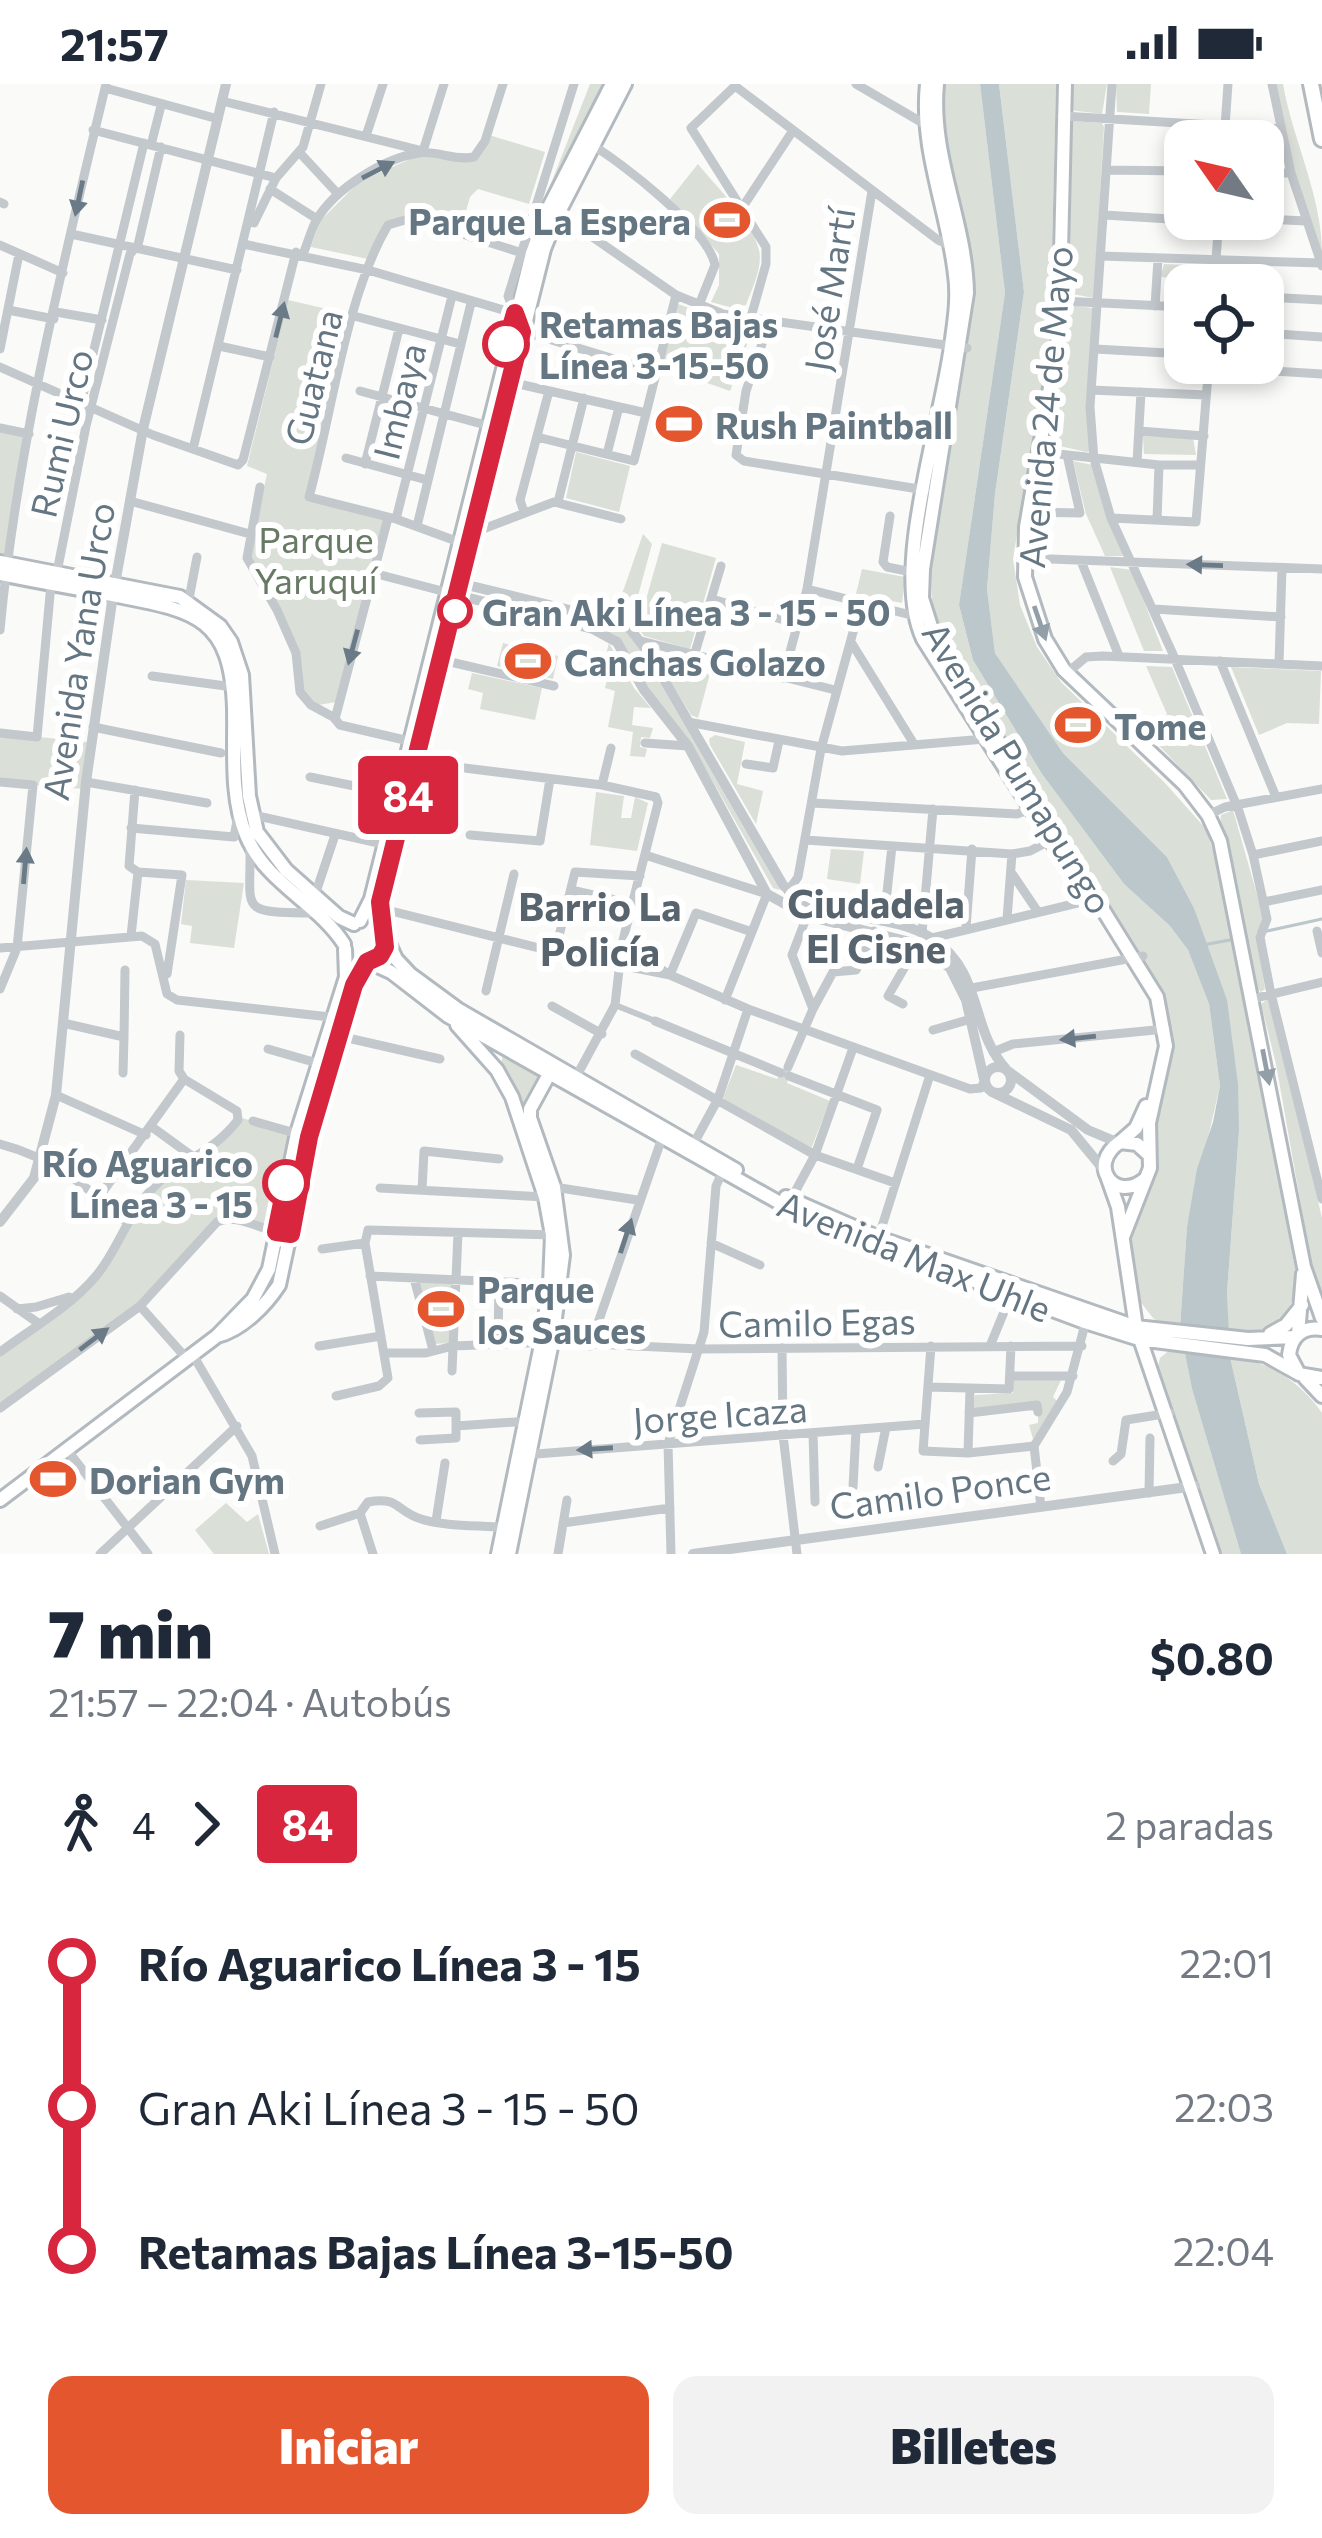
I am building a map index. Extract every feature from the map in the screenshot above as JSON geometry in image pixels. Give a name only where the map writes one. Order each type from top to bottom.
[{"type":"highway","points":[[1310,84],[1322,139]]},
{"type":"main road","points":[[303,1135],[339,1036],[346,931],[370,899],[383,844],[416,762],[442,660],[459,542],[521,315],[553,211],[612,84]]},
{"type":"main road","points":[[588,142],[625,84]]},
{"type":"main road","name":"Avenida Pumapungo","points":[[927,84],[956,247],[960,347],[922,598],[935,639],[1093,899]]},
{"type":"main road","name":"Avenida Pumapungo","points":[[933,126],[937,84]]},
{"type":"main road","name":"Avenida 24 de Mayo","points":[[1062,84],[1061,302],[1028,512],[1023,558],[1028,589],[1045,639],[1067,673],[1185,785],[1208,815],[1226,860],[1304,1267],[1322,1318]]},
{"type":"main road","points":[[0,1500],[218,1336],[260,1289],[284,1233],[317,1063],[354,985],[368,962],[383,951],[380,908],[402,818],[409,741],[475,532],[492,427],[510,382],[522,332],[521,315]]},
{"type":"main road","name":"Avenida Pumapungo","points":[[960,347],[925,490],[912,572],[915,616],[923,639],[986,739],[1038,807],[1049,841],[1134,959],[1161,1029]]},
{"type":"main road","points":[[3,569],[187,606],[220,626],[239,662],[245,813],[274,859],[355,960],[368,962]]},
{"type":"main road","points":[[187,606],[222,646],[233,688],[249,842],[264,867],[343,920],[372,922],[383,932]]},
{"type":"main road","name":"Avenida Max Uhle","points":[[383,932],[396,959],[410,974],[506,1043],[789,1204],[877,1242],[1138,1333],[1252,1343],[1296,1335],[1308,1328],[1322,1329]]},
{"type":"main road","name":"Avenida Max Uhle","points":[[368,962],[391,972],[448,1016],[506,1043]]},
{"type":"main road","points":[[448,1016],[497,1070],[549,1192]]},
{"type":"main road","points":[[1161,1029],[1146,1106],[1136,1129],[1106,1156],[1106,1174],[1116,1195],[1138,1333],[1194,1486],[1211,1553]]},
{"type":"main road","points":[[1123,1237],[1146,1178],[1149,1123],[1166,1046],[1161,1029]]},
{"type":"main road","points":[[497,1070],[506,1043]]},
{"type":"main road","points":[[508,1554],[509,1527],[556,1284],[557,1235],[530,1118],[551,1069]]},
{"type":"main road","points":[[533,1102],[573,1082]]},
{"type":"main road","name":"Avenida Max Uhle","points":[[664,1133],[693,1145],[724,1168]]},
{"type":"main road","points":[[1120,1143],[1137,1144],[1148,1154]]},
{"type":"main road","points":[[1106,1174],[1124,1188],[1146,1178]]},
{"type":"main road","points":[[1130,1298],[1167,1338],[1151,1354],[1148,1366]]},
{"type":"main road","points":[[1252,1343],[1279,1330],[1313,1302]]},
{"type":"main road","name":"Avenida 24 de Mayo","points":[[1302,1376],[1289,1359],[1313,1302]]},
{"type":"main road","name":"Avenida Max Uhle","points":[[1252,1343],[1302,1376]]},
{"type":"main road","points":[[1302,1376],[1322,1378]]},
{"type":"main road","points":[[1302,1376],[1322,1396]]},
{"type":"main road","points":[[498,1554],[509,1527]]},
{"type":"street","name":"Avenida Yana Urco","points":[[0,1222],[34,1178],[56,1095],[86,782],[114,589],[143,429],[226,84]]},
{"type":"street","points":[[243,244],[270,189],[299,152],[321,84]]},
{"type":"street","points":[[366,136],[383,84]]},
{"type":"street","points":[[423,151],[444,84]]},
{"type":"street","points":[[222,101],[450,158],[474,157],[485,142],[503,84]]},
{"type":"street","points":[[521,315],[508,296],[574,84]]},
{"type":"street","points":[[856,84],[933,126]]},
{"type":"street","points":[[1112,84],[1091,390],[1094,459],[1111,518],[1154,609],[1236,805],[1252,855],[1268,919],[1260,937],[1271,994],[1322,1199]]},
{"type":"street","points":[[1225,120],[1228,84]]},
{"type":"street","points":[[1272,84],[1279,120]]},
{"type":"street","points":[[751,317],[766,247],[691,128],[736,85],[872,191],[956,247]]},
{"type":"street","points":[[0,630],[3,569],[29,434],[105,86],[218,119]]},
{"type":"street","points":[[152,145],[161,106]]},
{"type":"street","points":[[193,448],[274,112]]},
{"type":"street","points":[[1062,116],[1164,122]]},
{"type":"street","points":[[93,130],[277,178]]},
{"type":"street","points":[[742,208],[793,132]]},
{"type":"street","points":[[1100,256],[1322,264],[1284,141]]},
{"type":"street","points":[[588,142],[664,200],[710,249],[716,265],[699,305]]},
{"type":"street","name":"Rumi Urco","points":[[108,321],[130,198],[152,145]]},
{"type":"street","name":"Rumi Urco","points":[[0,734],[37,737],[54,578],[87,406],[108,321],[138,245],[148,202],[152,145]]},
{"type":"street","points":[[0,367],[238,465],[244,460],[300,253],[317,219],[338,194],[372,171],[423,151]]},
{"type":"street","points":[[299,152],[338,194]]},
{"type":"street","points":[[1106,170],[1164,171]]},
{"type":"street","points":[[1284,173],[1292,173]]},
{"type":"street","points":[[270,189],[317,219]]},
{"type":"street","name":"José Martí","points":[[783,678],[807,589],[872,191]]},
{"type":"street","points":[[130,198],[148,202]]},
{"type":"street","points":[[553,211],[676,295],[723,314],[960,347]]},
{"type":"street","points":[[1104,215],[1164,218]]},
{"type":"street","name":"Guatana","points":[[392,519],[309,497],[368,270],[388,225],[412,218],[519,252]]},
{"type":"street","points":[[1284,220],[1306,221]]},
{"type":"street","points":[[70,234],[237,271]]},
{"type":"street","points":[[1216,264],[1219,240]]},
{"type":"street","points":[[243,244],[368,270],[521,315]]},
{"type":"street","points":[[0,245],[62,273]]},
{"type":"street","points":[[0,349],[19,254]]},
{"type":"street","points":[[1155,306],[1158,259]]},
{"type":"street","points":[[537,437],[634,461],[676,295]]},
{"type":"street","name":"Imbaya","points":[[335,718],[452,296]]},
{"type":"street","points":[[1284,298],[1322,300]]},
{"type":"street","points":[[1061,302],[1164,306]]},
{"type":"street","points":[[417,526],[471,303]]},
{"type":"street","points":[[8,310],[108,321]]},
{"type":"street","points":[[355,316],[460,344]]},
{"type":"street","points":[[770,320],[743,404],[736,454],[744,461],[925,490]]},
{"type":"street","points":[[365,464],[399,329]]},
{"type":"street","points":[[522,332],[657,372]]},
{"type":"street","points":[[1284,334],[1322,337]]},
{"type":"street","points":[[219,346],[271,357]]},
{"type":"street","points":[[1095,349],[1164,353]]},
{"type":"street","points":[[1284,371],[1322,374]]},
{"type":"street","points":[[510,382],[646,413]]},
{"type":"street","points":[[1111,518],[1196,522],[1207,384]]},
{"type":"street","points":[[1091,390],[1206,395]]},
{"type":"street","points":[[524,512],[520,500],[549,391]]},
{"type":"street","points":[[360,392],[492,427]]},
{"type":"street","points":[[1137,463],[1141,392]]},
{"type":"street","points":[[558,502],[584,398]]},
{"type":"street","points":[[607,454],[619,407]]},
{"type":"street","points":[[0,428],[29,434]]},
{"type":"street","points":[[1139,431],[1204,436]]},
{"type":"street","points":[[1040,452],[1201,465]]},
{"type":"street","points":[[1028,512],[1080,513],[1067,455]]},
{"type":"street","points":[[346,458],[427,480]]},
{"type":"street","points":[[1156,520],[1159,465]]},
{"type":"street","points":[[260,487],[247,558],[296,653],[300,692],[340,725],[409,741]]},
{"type":"street","points":[[130,501],[250,534]]},
{"type":"street","points":[[475,532],[558,502],[621,519]]},
{"type":"street","points":[[890,516],[883,562],[912,572]]},
{"type":"street","points":[[392,519],[459,542]]},
{"type":"street","points":[[187,606],[197,556]]},
{"type":"street","points":[[1023,558],[1322,569]]},
{"type":"street","points":[[1081,561],[1119,656]]},
{"type":"street","points":[[694,656],[721,566]]},
{"type":"street","points":[[1279,663],[1282,568]]},
{"type":"street","points":[[373,573],[578,620],[623,625],[641,641],[788,891],[819,907],[924,938],[956,958],[972,988],[993,1052],[1007,1070],[1088,1130],[1120,1143]]},
{"type":"street","points":[[807,589],[915,616]]},
{"type":"street","points":[[712,599],[798,624]]},
{"type":"street","points":[[767,894],[788,891],[798,877],[821,749],[861,603]]},
{"type":"street","points":[[1154,609],[1281,616]]},
{"type":"street","points":[[578,620],[614,638],[644,689],[688,746],[767,894],[725,1000]]},
{"type":"street","points":[[641,641],[835,690]]},
{"type":"street","points":[[850,641],[914,744]]},
{"type":"street","points":[[1067,673],[1086,657],[1322,665]]},
{"type":"street","points":[[442,660],[554,686]]},
{"type":"street","points":[[1220,661],[1276,797]]},
{"type":"street","points":[[152,676],[233,688]]},
{"type":"street","points":[[688,722],[821,749],[986,739]]},
{"type":"street","points":[[93,727],[221,753]]},
{"type":"street","points":[[746,764],[773,768],[779,741]]},
{"type":"street","points":[[645,743],[688,746]]},
{"type":"street","points":[[602,785],[610,748]]},
{"type":"street","points":[[416,762],[602,785],[651,794],[658,803],[622,944],[615,1005],[573,1082]]},
{"type":"street","points":[[310,777],[401,795]]},
{"type":"street","points":[[540,841],[550,779]]},
{"type":"street","points":[[0,782],[33,785],[17,948],[0,989]]},
{"type":"street","points":[[86,782],[207,803]]},
{"type":"street","points":[[1208,815],[1322,789]]},
{"type":"street","points":[[135,790],[129,866],[138,872],[182,875],[165,981]]},
{"type":"street","points":[[812,803],[933,809],[1038,807]]},
{"type":"street","points":[[888,996],[924,938],[933,809]]},
{"type":"street","points":[[131,828],[233,837],[245,813],[383,844]]},
{"type":"street","points":[[402,818],[446,826]]},
{"type":"street","points":[[249,842],[247,894],[260,910],[314,904],[335,835]]},
{"type":"street","points":[[470,835],[553,843]]},
{"type":"street","points":[[806,840],[1012,854],[1049,841]]},
{"type":"street","points":[[1252,855],[1322,841]]},
{"type":"street","points":[[786,1072],[833,973],[856,970],[879,926],[892,846]]},
{"type":"street","points":[[966,928],[972,849]]},
{"type":"street","points":[[1007,919],[1012,854]]},
{"type":"street","points":[[645,855],[767,894],[807,916],[879,926]]},
{"type":"street","points":[[1010,870],[1038,912]]},
{"type":"street","points":[[131,936],[138,872]]},
{"type":"street","points":[[555,952],[575,872],[640,876]]},
{"type":"street","points":[[487,991],[514,874]]},
{"type":"street","points":[[571,890],[633,904]]},
{"type":"street","points":[[1264,902],[1322,890]]},
{"type":"street","points":[[924,938],[1093,899]]},
{"type":"street","points":[[380,908],[670,975]]},
{"type":"street","points":[[670,975],[696,914],[752,932]]},
{"type":"street","points":[[807,916],[792,956],[813,1009]]},
{"type":"street","points":[[1317,931],[1322,953]]},
{"type":"street","points":[[0,948],[142,936],[155,944],[167,994],[182,1002],[338,1018]]},
{"type":"street","points":[[924,938],[957,979],[987,1084],[1071,1130],[1106,1174]]},
{"type":"street","points":[[622,944],[670,975],[725,1000],[930,1075],[981,1088],[992,1067],[1007,1070]]},
{"type":"street","points":[[972,988],[1134,959]]},
{"type":"street","points":[[123,1073],[125,970]]},
{"type":"street","points":[[1252,999],[1322,982]]},
{"type":"street","points":[[874,989],[903,1004]]},
{"type":"street","points":[[615,1005],[877,1110],[856,1169]]},
{"type":"street","points":[[552,1006],[602,1034]]},
{"type":"street","points":[[693,1145],[718,1100],[748,1009]]},
{"type":"street","points":[[932,1030],[970,1019]]},
{"type":"street","points":[[63,1023],[124,1036]]},
{"type":"street","points":[[993,1052],[1013,1044],[1161,1029]]},
{"type":"street","points":[[0,1352],[79,1293],[98,1274],[152,1188],[219,1144],[238,1120],[237,1111],[179,1071],[180,1035]]},
{"type":"street","points":[[339,1036],[440,1059]]},
{"type":"street","points":[[789,1204],[815,1155],[853,1048]]},
{"type":"street","points":[[268,1049],[317,1063]]},
{"type":"street","points":[[635,1054],[815,1155],[895,1184]]},
{"type":"street","points":[[987,1084],[1008,1088],[1007,1070]]},
{"type":"street","points":[[877,1242],[930,1075]]},
{"type":"street","points":[[99,1197],[184,1078]]},
{"type":"street","points":[[56,1095],[149,1131],[196,1159]]},
{"type":"street","points":[[253,1121],[303,1135]]},
{"type":"street","points":[[590,1346],[664,1133]]},
{"type":"street","points":[[0,1144],[42,1156],[128,1224]]},
{"type":"street","points":[[422,1190],[424,1151],[499,1159]]},
{"type":"street","points":[[671,1554],[668,1444],[704,1332],[716,1186],[724,1168]]},
{"type":"street","points":[[380,1188],[549,1192],[638,1200]]},
{"type":"street","points":[[0,1408],[140,1306],[217,1222],[226,1218],[284,1233]]},
{"type":"street","points":[[452,1371],[458,1233]]},
{"type":"street","points":[[322,1249],[365,1238],[557,1235]]},
{"type":"street","points":[[336,1396],[384,1383],[388,1374],[365,1238]]},
{"type":"street","points":[[711,1243],[760,1265]]},
{"type":"street","points":[[370,1276],[556,1284]]},
{"type":"street","points":[[414,1278],[433,1350]]},
{"type":"street","points":[[498,1346],[499,1280]]},
{"type":"street","points":[[990,1346],[1013,1291]]},
{"type":"street","points":[[17,1309],[79,1293]]},
{"type":"street","points":[[0,1296],[38,1323]]},
{"type":"street","points":[[140,1306],[190,1357],[237,1426],[252,1456],[275,1554]]},
{"type":"street","points":[[1041,1507],[1034,1446],[1073,1376],[1087,1317]]},
{"type":"street","points":[[319,1346],[381,1336]]},
{"type":"street","name":"Camilo Egas","points":[[386,1354],[454,1346],[547,1344],[699,1349],[1082,1346]]},
{"type":"street","points":[[931,1346],[922,1448],[968,1453],[1034,1446]]},
{"type":"street","points":[[1011,1346],[1011,1381]]},
{"type":"street","points":[[782,1348],[783,1435],[797,1554]]},
{"type":"street","points":[[928,1388],[970,1390],[1073,1376]]},
{"type":"street","points":[[968,1453],[970,1390]]},
{"type":"street","points":[[969,1413],[1037,1405],[1038,1412]]},
{"type":"street","points":[[418,1413],[455,1412],[456,1438],[420,1440]]},
{"type":"street","points":[[1112,1461],[1121,1454],[1126,1420],[1167,1413]]},
{"type":"street","points":[[456,1426],[531,1421]]},
{"type":"street","name":"Jorge Icaza","points":[[524,1455],[925,1424]]},
{"type":"street","points":[[100,1554],[237,1426]]},
{"type":"street","points":[[878,1467],[886,1427]]},
{"type":"street","points":[[854,1486],[856,1430]]},
{"type":"street","points":[[813,1433],[815,1502]]},
{"type":"street","points":[[1149,1493],[1150,1438]]},
{"type":"street","points":[[68,1451],[148,1554]]},
{"type":"street","points":[[436,1521],[445,1463]]},
{"type":"street","name":"Camilo Ponce","points":[[692,1554],[1194,1486]]},
{"type":"street","points":[[320,1526],[360,1514],[368,1502],[392,1500],[422,1520],[509,1527]]},
{"type":"street","points":[[558,1554],[567,1500]]},
{"type":"street","points":[[562,1523],[670,1508]]},
{"type":"street","points":[[360,1514],[373,1554]]},
{"type":"green space","points":[[590,84],[607,84],[539,214]]},
{"type":"green space","points":[[939,84],[980,84],[1005,293],[959,605],[973,660],[1042,774],[1124,884],[1170,926],[1188,950],[1209,1004],[1220,1086],[1187,1227],[1180,1327],[1165,1327],[1153,1318],[1139,1300],[1133,1278],[1132,1238],[1156,1170],[1160,996],[1119,920],[949,648],[932,604],[931,573],[966,345],[971,264],[940,134]]},
{"type":"green space","points":[[999,84],[1056,84],[1050,333],[1013,559],[1020,605],[1037,647],[1061,682],[1206,829],[1226,890],[1297,1279],[1284,1316],[1256,1331],[1228,1331],[1239,1131],[1205,942],[1194,908],[1167,857],[1063,753],[995,653],[987,589],[995,494],[1024,292]]},
{"type":"green space","points":[[1069,84],[1107,84],[1102,114],[1069,110]]},
{"type":"green space","points":[[1116,84],[1151,84],[1149,114],[1117,112]]},
{"type":"green space","points":[[1275,84],[1283,84],[1312,190],[1322,254],[1296,177]]},
{"type":"green space","points":[[1071,121],[1104,127],[1094,298],[1067,293],[1067,126]]},
{"type":"green space","points":[[489,135],[545,152],[529,204],[478,189],[470,197],[461,229],[413,214],[386,223],[368,259],[311,247],[320,221],[360,181],[422,154],[468,160]]},
{"type":"green space","name":"Parque La Espera","points":[[698,164],[755,238],[760,257],[746,305],[733,308],[711,302],[719,285],[719,254],[670,199]]},
{"type":"green space","name":"Parque Yaruquí","points":[[288,300],[349,314],[308,497],[386,519],[336,702],[318,705],[302,691],[299,664],[249,553],[267,474],[247,466]]},
{"type":"green space","points":[[678,304],[752,331],[730,391],[656,365]]},
{"type":"green space","points":[[1068,305],[1093,308],[1090,451],[1086,452],[1047,443]]},
{"type":"green space","points":[[0,432],[27,436],[5,559],[0,558]]},
{"type":"green space","points":[[1143,436],[1193,438],[1196,455],[1144,454]]},
{"type":"green space","points":[[576,452],[630,466],[619,512],[566,498]]},
{"type":"green space","points":[[1073,461],[1093,465],[1126,556],[1105,556],[1086,514]]},
{"type":"green space","points":[[643,534],[652,544],[631,622],[615,614]]},
{"type":"green space","points":[[662,543],[716,558],[690,649],[644,636],[638,628]]},
{"type":"green space","points":[[1110,567],[1132,570],[1163,651],[1144,651]]},
{"type":"green space","points":[[862,569],[905,577],[902,603],[856,594]]},
{"type":"green space","points":[[581,619],[620,627],[634,638],[780,890],[773,888],[690,741],[645,685],[617,636]]},
{"type":"green space","name":"Canchas Golazo","points":[[503,643],[558,656],[553,679],[497,666]]},
{"type":"green space","points":[[609,643],[651,708],[634,707],[632,725],[653,728],[650,738],[641,737],[645,757],[630,756],[633,732],[608,727],[615,691],[605,688],[612,660],[606,654]]},
{"type":"green space","points":[[663,652],[712,666],[698,718],[691,715],[660,664]]},
{"type":"green space","points":[[1146,666],[1172,667],[1227,799],[1211,800],[1148,734],[1167,714]]},
{"type":"green space","points":[[1231,667],[1321,671],[1319,724],[1287,723],[1259,735]]},
{"type":"green space","points":[[472,673],[542,688],[535,720],[480,709],[483,693],[468,689]]},
{"type":"green space","points":[[0,733],[88,742],[84,789],[0,782]]},
{"type":"green space","points":[[715,735],[745,742],[737,784],[763,791],[756,824],[710,745]]},
{"type":"green space","points":[[596,792],[624,796],[621,818],[631,818],[635,797],[648,803],[637,851],[590,845]]},
{"type":"green space","points":[[1233,810],[1267,930],[1256,933],[1265,989],[1261,992],[1253,985],[1237,881],[1220,824],[1221,815]]},
{"type":"green space","points":[[831,849],[864,851],[860,884],[827,879]]},
{"type":"green space","points":[[186,880],[244,883],[234,948],[190,943],[192,926],[181,924]]},
{"type":"green space","points":[[347,972],[359,975],[315,1117],[283,1275],[234,1329],[260,1289],[273,1227],[225,1215],[139,1304],[0,1405],[0,1353],[85,1290],[153,1189],[242,1118],[297,1135]]},
{"type":"green space","points":[[1269,998],[1322,1218],[1322,1290],[1313,1273],[1261,1004]]},
{"type":"green space","points":[[504,1049],[547,1074],[529,1108],[554,1236],[500,1069]]},
{"type":"green space","points":[[736,1065],[777,1079],[785,1066],[792,1068],[787,1083],[830,1101],[811,1149],[723,1098]]},
{"type":"green space","points":[[416,1280],[453,1283],[450,1343],[433,1344]]},
{"type":"green space","points":[[1171,1349],[1185,1350],[1241,1554],[1220,1554],[1157,1371],[1160,1358]]},
{"type":"green space","points":[[1230,1357],[1282,1374],[1322,1413],[1322,1554],[1287,1554],[1259,1484]]},
{"type":"green space","points":[[1062,1378],[1053,1397],[1057,1401],[1033,1439],[1029,1425],[1038,1423],[1038,1401],[972,1412],[975,1395],[1013,1393],[1013,1379]]},
{"type":"green space","points":[[226,1503],[247,1522],[258,1514],[269,1554],[214,1554],[195,1530]]},
{"type":"shaded area","points":[[980,84],[999,84],[1024,292],[995,494],[987,589],[995,653],[1063,753],[1167,857],[1194,908],[1227,1000],[1239,1131],[1227,1293],[1230,1357],[1259,1484],[1287,1554],[1241,1554],[1192,1389],[1180,1327],[1187,1227],[1220,1086],[1209,1004],[1188,950],[1170,926],[1124,884],[1042,774],[973,660],[959,605],[1005,293]]},
{"type":"waterway","points":[[1267,931],[1322,919]]},
{"type":"waterway","points":[[1203,945],[1235,939]]},
{"type":"bus line","name":"84","points":[[286,1183],[276,1232],[291,1234],[309,1137],[354,985],[367,962],[380,956],[385,947],[380,902],[522,332],[515,313],[506,344]]},
{"type":"place","name":"Parque La Espera","points":[[727,220]]},
{"type":"place","name":"Retamas Bajas Línea 3-15-50","points":[[506,344]]},
{"type":"place","name":"Rush Paintball","points":[[679,424]]},
{"type":"place","name":"Gran Aki Línea 3 - 15 - 50","points":[[455,611]]},
{"type":"place","name":"Canchas Golazo","points":[[528,661]]},
{"type":"place","name":"Tome","points":[[1078,725]]},
{"type":"place","name":"Río Aguarico Línea 3 - 15","points":[[286,1183]]},
{"type":"place","name":"Parque los Sauces","points":[[441,1309]]},
{"type":"place","name":"Dorian Gym","points":[[53,1479]]},
{"type":"district","name":"Ciudadela El Cisne","points":[[876,924]]},
{"type":"district","name":"Barrio La Policía","points":[[600,928]]}]
